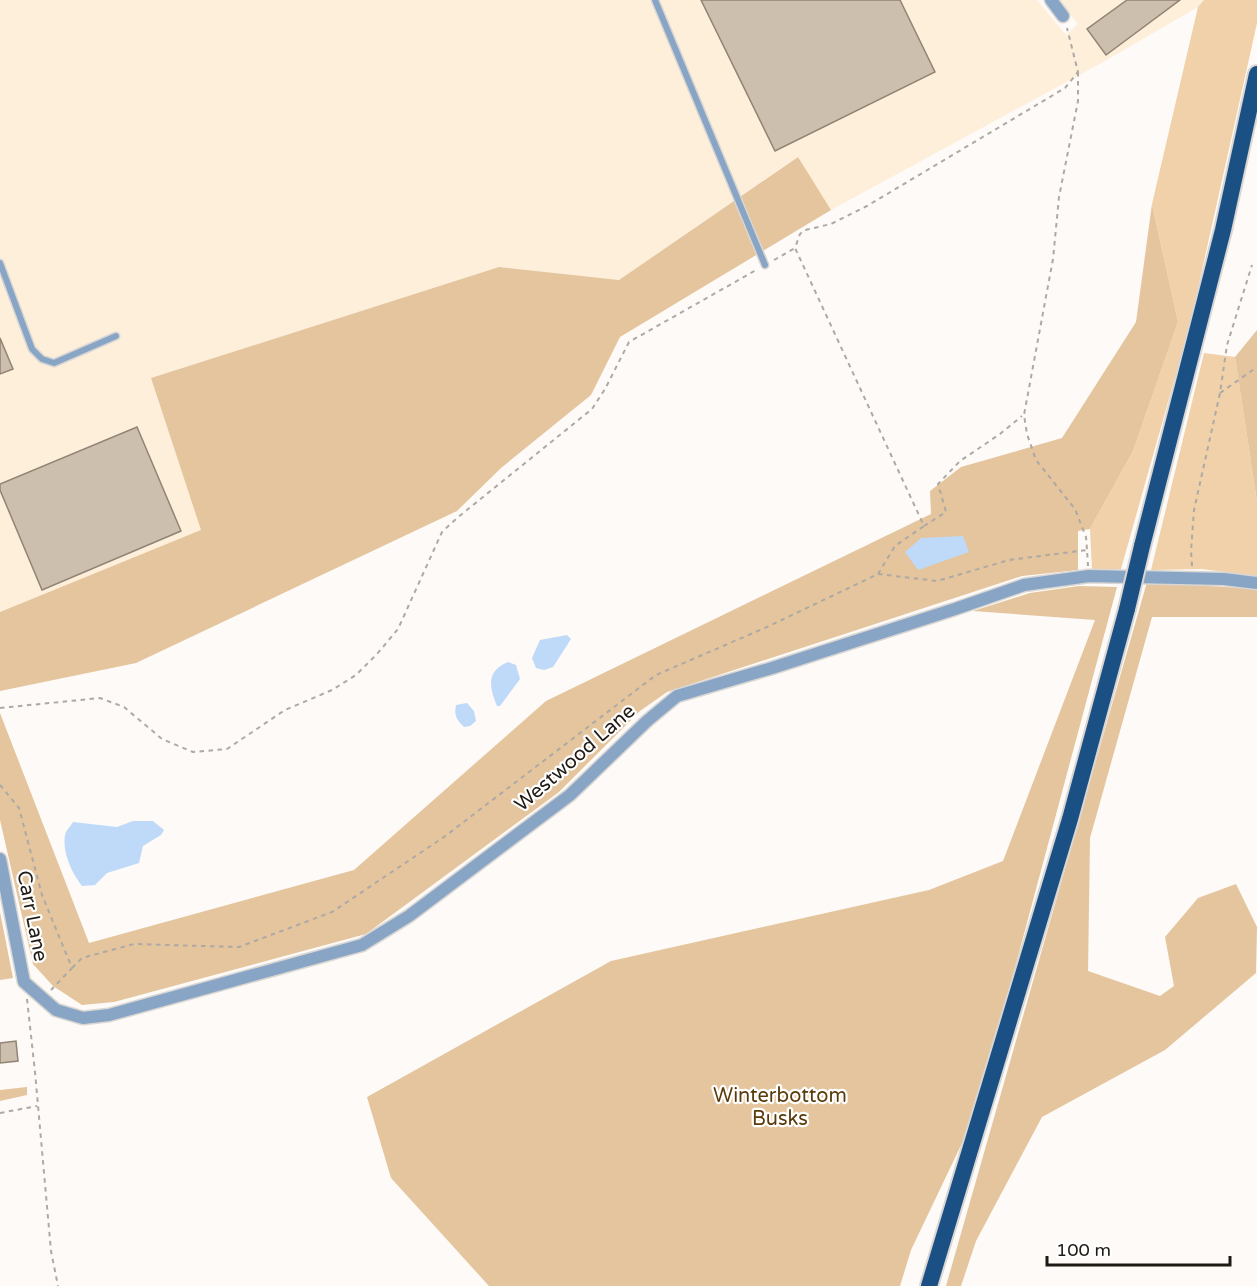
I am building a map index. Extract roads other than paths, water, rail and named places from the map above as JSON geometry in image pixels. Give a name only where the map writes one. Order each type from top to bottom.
[{"type":"highway","points":[[929,1286],[1070,819],[1127,609],[1223,230],[1257,74]]},
{"type":"street","points":[[1051,0],[1063,16]]},
{"type":"street","name":"Westwood Lane","points":[[24,982],[56,1010],[82,1018],[109,1015],[362,945],[409,916],[570,795],[647,721],[677,696],[886,632],[1024,585],[1089,576],[1224,579],[1257,583]]},
{"type":"street","name":"Carr Lane","points":[[0,859],[24,982]]},
{"type":"lane","points":[[655,0],[765,265]]},
{"type":"lane","points":[[0,263],[32,349],[42,359],[54,363],[116,336]]},
{"type":"water","points":[[963,536],[969,552],[918,570],[905,552],[921,538]]},
{"type":"water","points":[[567,635],[571,639],[553,667],[544,670],[536,668],[532,658],[540,640]]},
{"type":"water","points":[[508,662],[516,665],[520,679],[500,706],[497,706],[491,680],[496,670]]},
{"type":"water","points":[[467,703],[474,711],[476,721],[464,727],[456,717],[455,708],[456,705]]},
{"type":"water","points":[[133,821],[153,821],[164,830],[161,835],[143,846],[139,863],[107,873],[95,885],[82,886],[71,869],[64,842],[66,831],[73,822],[117,827]]},
{"type":"park label","name":"Winterbottom Busks","points":[[780,1108]]}]
